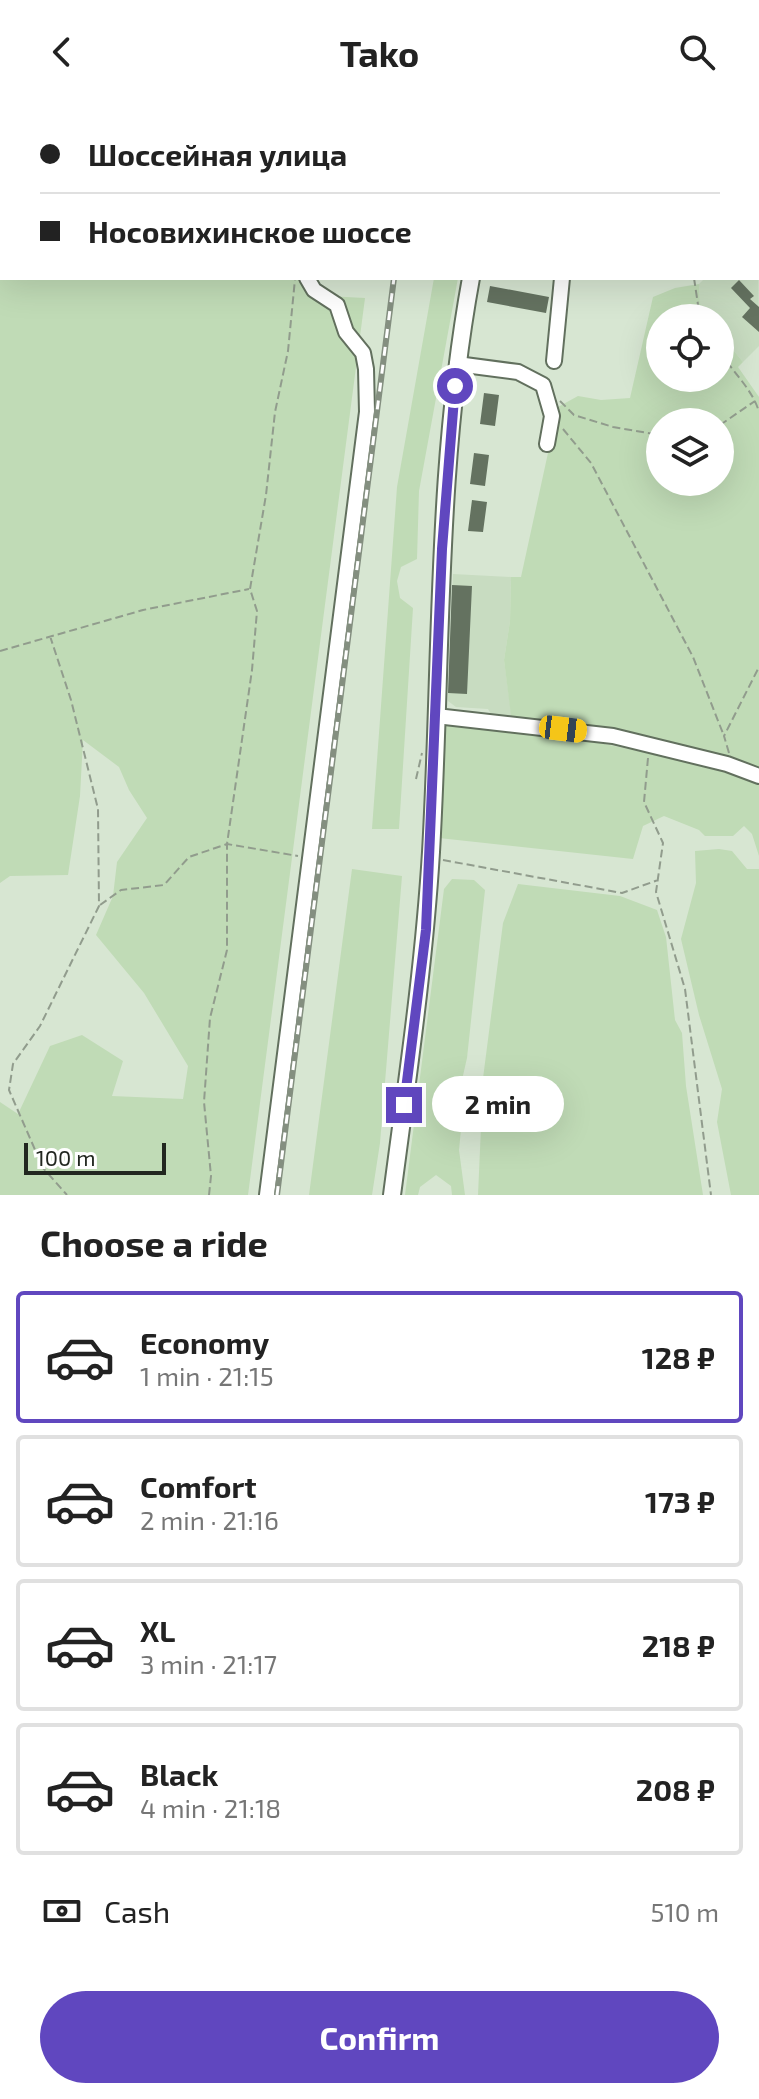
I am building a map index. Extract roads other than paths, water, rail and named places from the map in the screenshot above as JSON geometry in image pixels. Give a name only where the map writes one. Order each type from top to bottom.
[{"type":"main road","points":[[392,1195],[426,930],[442,549],[457,364],[471,280]]},
{"type":"street","points":[[267,1195],[367,412],[363,353],[346,332],[337,305],[314,290],[308,280]]},
{"type":"street","points":[[554,361],[562,280]]},
{"type":"street","points":[[457,364],[518,372],[543,385],[552,416],[547,444]]},
{"type":"street","points":[[436,716],[599,734],[733,765],[759,776]]},
{"type":"railway","points":[[277,1195],[394,280]]}]
